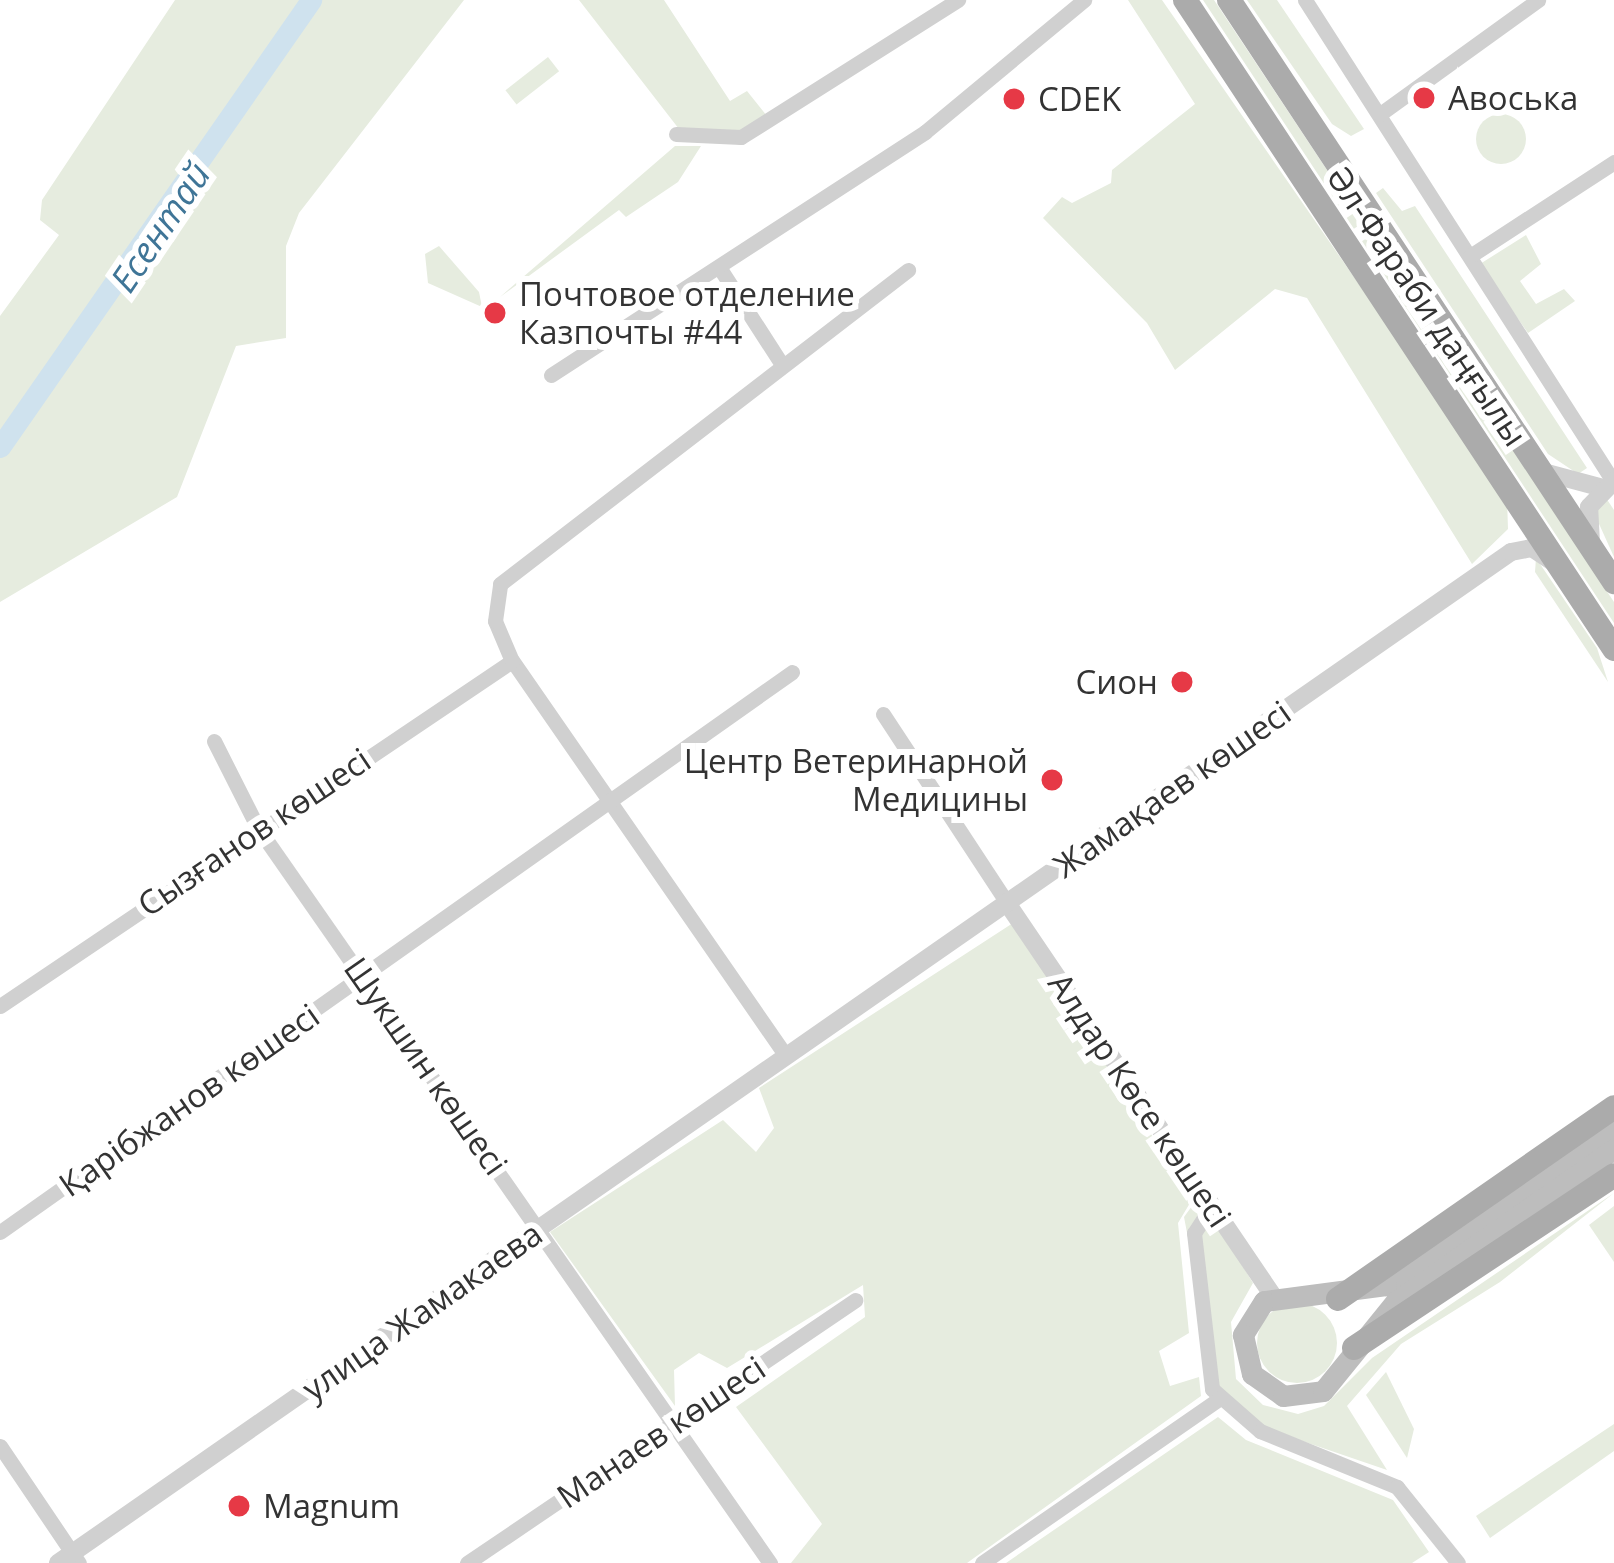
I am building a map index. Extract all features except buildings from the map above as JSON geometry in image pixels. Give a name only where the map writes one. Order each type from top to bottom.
[{"type":"main road","name":"Әл-Фараби даңғылы","points":[[1185,0],[1614,649]]},
{"type":"main road","name":"Әл-Фараби даңғылы","points":[[1229,0],[1595,554]]},
{"type":"main road","points":[[1595,554],[1614,582]]},
{"type":"main road","points":[[1338,1299],[1614,1107]]},
{"type":"main road","points":[[1614,1128],[1386,1285],[1338,1299],[1273,1296],[1250,1316],[1242,1346],[1273,1393],[1321,1392],[1396,1300],[1614,1149]]},
{"type":"main road","points":[[1354,1348],[1614,1175]]},
{"type":"street","points":[[676,134],[741,137],[958,0]]},
{"type":"street","points":[[551,374],[925,132],[1084,0]]},
{"type":"street","points":[[1304,0],[1610,484]]},
{"type":"street","points":[[1380,114],[1538,0]]},
{"type":"street","points":[[1470,256],[1614,162]]},
{"type":"street","points":[[719,267],[779,361]]},
{"type":"street","points":[[786,1056],[512,661],[495,621],[514,566],[779,361],[908,270]]},
{"type":"street","points":[[1535,464],[1573,489],[1610,484]]},
{"type":"street","points":[[1595,554],[1587,517],[1610,484]]},
{"type":"street","points":[[1511,493],[1520,530],[1511,552]]},
{"type":"street","points":[[1511,552],[1532,548],[1560,567]]},
{"type":"street","name":"Жамақаев көшесі","points":[[786,1056],[1511,552]]},
{"type":"street","name":"Сызғанов көшесі","points":[[0,1006],[258,827],[512,661]]},
{"type":"street","name":"Қарібжанов көшесі","points":[[0,1232],[791,672]]},
{"type":"street","points":[[883,714],[1007,903]]},
{"type":"street","name":"Шукшин көшесі","points":[[214,741],[258,827],[770,1563]]},
{"type":"street","name":"Алдар Көсе көшесі","points":[[1007,903],[1273,1296]]},
{"type":"street","name":"улица Жамакаева","points":[[69,1560],[786,1056]]},
{"type":"street","points":[[1211,1207],[1195,1223],[1195,1247],[1220,1398],[1260,1431],[1397,1487],[1450,1560]]},
{"type":"street","name":"Манаев көшесі","points":[[466,1563],[855,1300]]},
{"type":"street","points":[[982,1563],[1220,1398]]},
{"type":"street","points":[[0,1446],[69,1560]]},
{"type":"shaded area","points":[[175,0],[464,0],[299,213],[286,246],[286,338],[236,346],[177,497],[0,602],[0,316],[59,235],[40,220],[42,200]]},
{"type":"shaded area","points":[[579,0],[664,0],[730,101],[747,91],[767,116],[738,133],[679,129]]},
{"type":"shaded area","points":[[1128,0],[1162,0],[1507,498],[1508,529],[1472,564],[1307,298],[1275,289],[1175,370],[1147,323],[1043,218],[1062,197],[1072,203],[1111,183],[1112,170],[1195,104]]},
{"type":"shaded area","points":[[1203,0],[1214,0],[1614,602],[1614,623]]},
{"type":"shaded area","points":[[1247,0],[1277,0],[1364,129],[1351,136],[1332,124]]},
{"type":"shaded area","points":[[548,57],[559,71],[517,104],[505,90]]},
{"type":"shaded area","points":[[1501,114],[1519,121],[1526,139],[1519,157],[1501,164],[1483,157],[1476,139],[1483,121]]},
{"type":"shaded area","points":[[675,146],[701,146],[678,182],[626,217],[619,210],[500,297]]},
{"type":"shaded area","points":[[1383,188],[1402,211],[1415,206],[1587,468],[1578,474],[1548,454],[1376,193]]},
{"type":"shaded area","points":[[1526,235],[1541,264],[1520,281],[1536,304],[1564,289],[1575,301],[1528,333],[1480,264]]},
{"type":"shaded area","points":[[439,246],[479,292],[482,307],[428,283],[425,254]]},
{"type":"shaded area","points":[[1606,498],[1614,510],[1614,557],[1595,515]]},
{"type":"shaded area","points":[[1536,558],[1597,648],[1608,682],[1535,572]]},
{"type":"shaded area","points":[[1013,923],[1193,1198],[1178,1223],[1189,1333],[1159,1351],[1170,1386],[1199,1377],[1201,1396],[967,1563],[791,1563],[822,1524],[736,1407],[865,1317],[863,1285],[727,1368],[699,1353],[674,1370],[675,1406],[550,1232],[723,1120],[756,1152],[774,1128],[759,1088]]},
{"type":"shaded area","points":[[1614,1193],[1500,1282],[1401,1344],[1347,1406],[1387,1470],[1273,1431],[1234,1410],[1215,1380],[1184,1217],[1192,1206],[1204,1204],[1253,1283],[1231,1322],[1236,1379],[1263,1405],[1298,1414],[1324,1406],[1372,1358]]},
{"type":"shaded area","points":[[1614,1206],[1614,1262],[1589,1225]]},
{"type":"shaded area","points":[[1297,1303],[1325,1315],[1337,1343],[1325,1371],[1297,1383],[1269,1371],[1257,1343],[1269,1315]]},
{"type":"shaded area","points":[[1386,1372],[1414,1429],[1407,1458],[1366,1395]]},
{"type":"shaded area","points":[[1218,1417],[1246,1440],[1393,1500],[1429,1552],[1412,1563],[1006,1563]]},
{"type":"shaded area","points":[[1614,1424],[1614,1451],[1490,1538],[1476,1516]]},
{"type":"waterway","name":"Есентай","points":[[0,447],[311,0]]},
{"type":"place","name":"Авоська","points":[[1424,98]]},
{"type":"place","name":"CDEK","points":[[1014,99]]},
{"type":"place","name":"Почтовое отделение Казпочты #44","points":[[495,313]]},
{"type":"place","name":"Сион","points":[[1182,682]]},
{"type":"place","name":"Центр Ветеринарной Медицины","points":[[1052,780]]},
{"type":"place","name":"Magnum","points":[[239,1506]]}]
